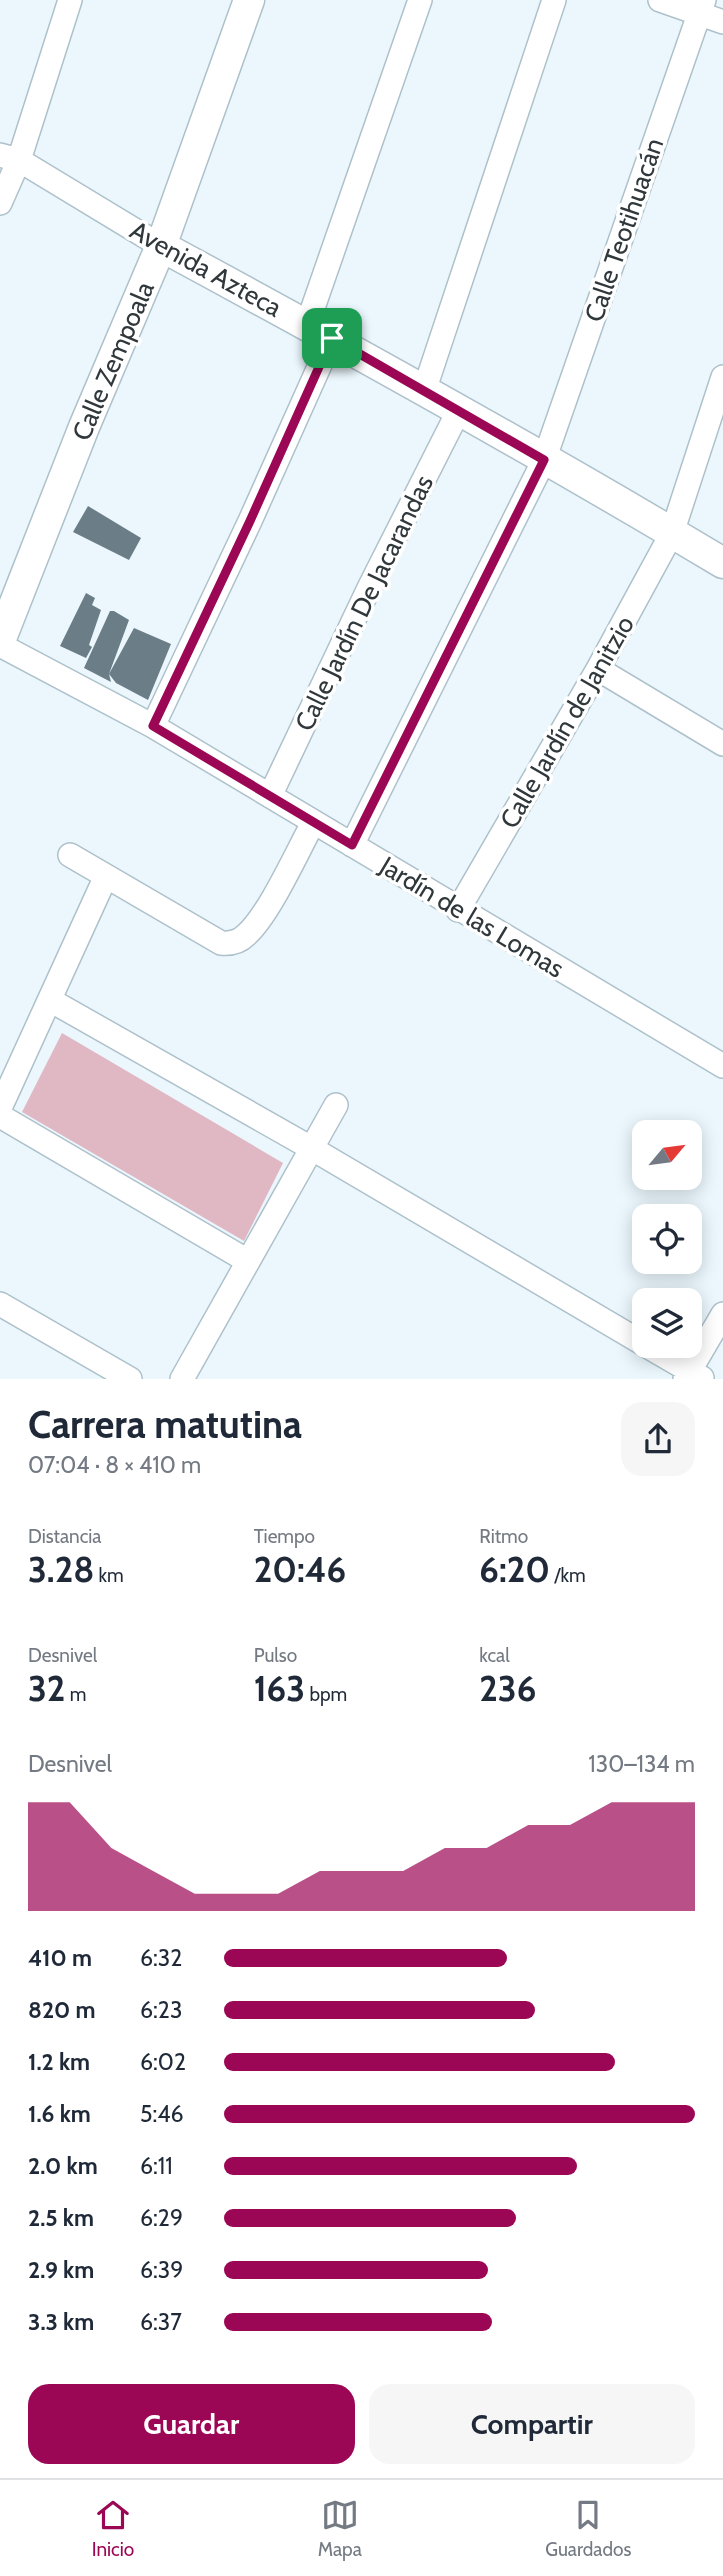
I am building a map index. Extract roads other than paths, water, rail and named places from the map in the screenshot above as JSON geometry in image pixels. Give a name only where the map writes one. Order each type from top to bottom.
[{"type":"street","points":[[0,203],[10,158],[70,0]]},
{"type":"street","name":"Calle Zempoala","points":[[0,643],[84,427],[161,246],[249,0]]},
{"type":"street","points":[[153,726],[250,521],[319,331],[420,0]]},
{"type":"street","points":[[424,391],[554,0]]},
{"type":"street","points":[[660,0],[702,6],[723,22]]},
{"type":"street","name":"Calle Teotihuacán","points":[[352,845],[544,460],[702,6]]},
{"type":"street","name":"Avenida Azteca","points":[[10,158],[161,246],[459,410],[723,564]]},
{"type":"street","name":"Calle Jardín de Janitzio","points":[[458,910],[598,669],[672,533],[723,377]]},
{"type":"street","name":"Calle Jardín De Jacarandas","points":[[270,796],[370,586],[459,410]]},
{"type":"street","name":"Jardín de las Lomas","points":[[0,643],[153,726],[723,1066]]},
{"type":"street","points":[[598,669],[723,744]]},
{"type":"street","points":[[70,855],[221,943],[235,942],[254,927],[313,823]]},
{"type":"street","points":[[0,1108],[106,876]]},
{"type":"street","points":[[50,1000],[311,1148],[632,1337]]},
{"type":"street","points":[[182,1379],[336,1105]]},
{"type":"street","points":[[0,1116],[246,1261]]},
{"type":"street","points":[[0,1304],[130,1379]]},
{"type":"street","points":[[666,1358],[693,1376],[723,1314]]}]
